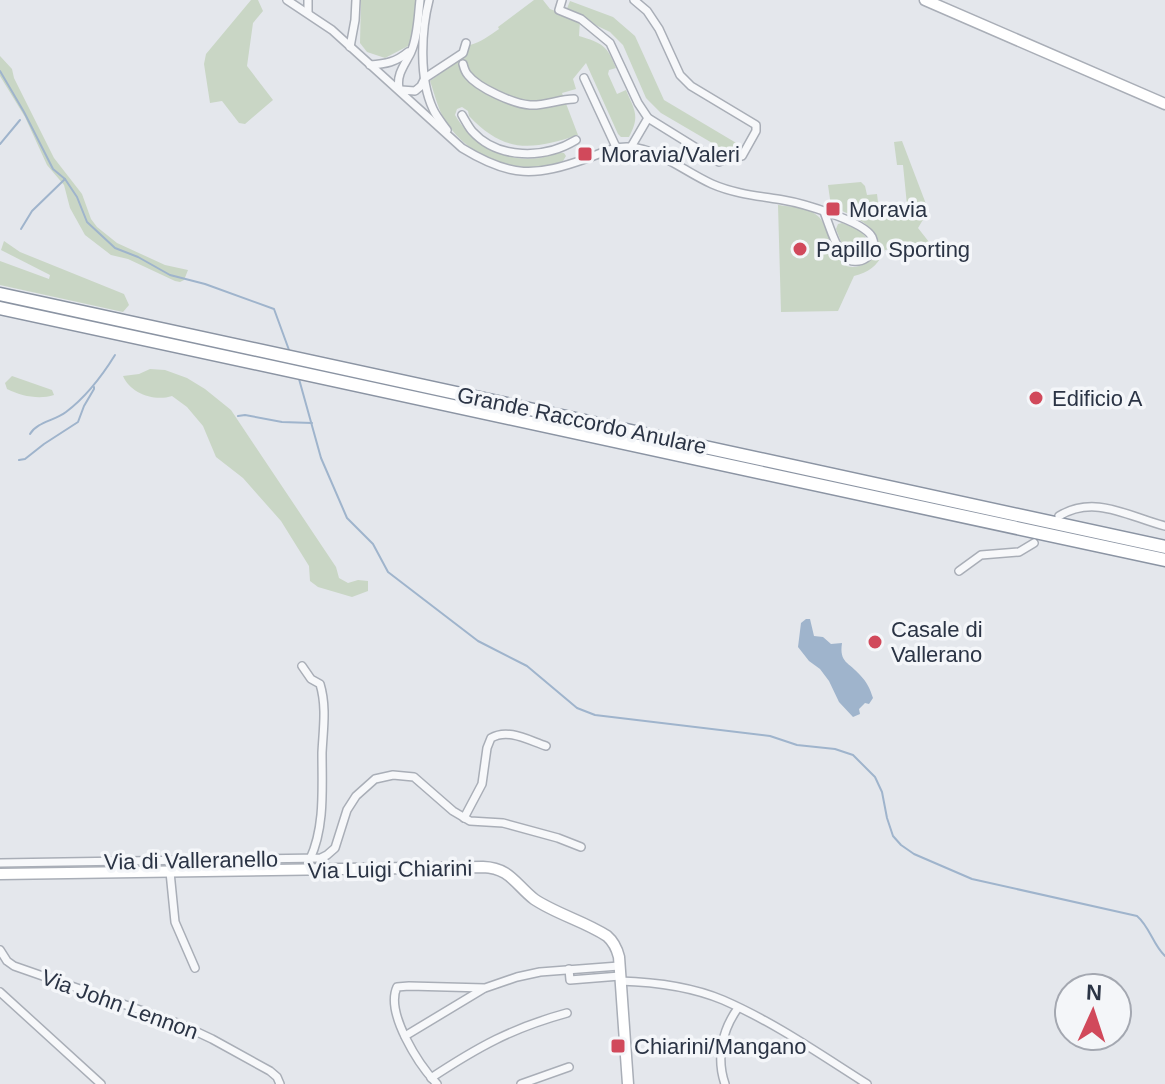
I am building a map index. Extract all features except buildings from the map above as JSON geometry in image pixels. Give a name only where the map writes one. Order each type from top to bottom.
[{"type":"highway","name":"Grande Raccordo Anulare","points":[[0,294],[1165,547]]},
{"type":"highway","name":"Grande Raccordo Anulare","points":[[0,308],[1165,562]]},
{"type":"highway","points":[[1076,527],[1165,538]]},
{"type":"street","points":[[287,0],[332,30],[462,148],[486,163],[530,173],[572,164],[616,147],[631,147],[658,155],[722,188],[811,206],[843,218],[868,231],[874,245],[869,256],[859,261],[845,258],[824,212]]},
{"type":"street","points":[[308,0],[308,13]]},
{"type":"street","points":[[350,47],[356,0]]},
{"type":"street","points":[[399,90],[397,80],[412,49],[420,0]]},
{"type":"street","points":[[429,0],[424,39],[425,78],[432,108],[452,139]]},
{"type":"street","points":[[562,0],[559,10],[581,19],[610,43],[648,118],[719,162],[742,156],[756,131],[756,125],[691,86],[680,75],[659,29],[647,11],[634,0]]},
{"type":"street","points":[[925,0],[1165,104]]},
{"type":"street","points":[[399,90],[415,91],[425,78],[463,53],[466,43]]},
{"type":"street","points":[[370,65],[398,60],[412,49]]},
{"type":"street","points":[[463,64],[468,76],[502,98],[530,105],[574,99]]},
{"type":"street","points":[[584,78],[616,147]]},
{"type":"street","points":[[462,115],[473,132],[495,148],[519,154],[536,154],[565,147],[576,140]]},
{"type":"street","points":[[631,147],[648,118]]},
{"type":"street","points":[[565,147],[572,164]]},
{"type":"street","points":[[1059,516],[1073,509],[1092,506],[1165,526]]},
{"type":"street","points":[[959,571],[981,555],[1019,552],[1034,543]]},
{"type":"street","points":[[302,666],[310,678],[321,685],[324,714],[320,819],[310,859]]},
{"type":"street","points":[[546,746],[509,734],[493,736],[488,745],[482,784],[464,818],[478,823],[503,823],[581,847]]},
{"type":"street","name":"Via di Valleranello","points":[[0,863],[323,857],[332,851],[352,801],[381,776],[414,777],[464,818]]},
{"type":"street","name":"Via Luigi Chiarini","points":[[0,874],[495,868],[511,876],[538,901],[607,936],[616,947],[628,1084]]},
{"type":"street","points":[[170,872],[175,922],[195,968]]},
{"type":"street","points":[[0,950],[8,962],[0,971]]},
{"type":"street","name":"Via John Lennon","points":[[8,962],[195,1030],[270,1071],[280,1084]]},
{"type":"street","points":[[405,1036],[485,988],[529,974],[569,969],[570,980],[620,975],[722,1000],[789,1035],[867,1084]]},
{"type":"street","points":[[485,988],[399,986],[395,991],[395,1004],[405,1036],[415,1056],[434,1081],[476,1049],[504,1034],[567,1013]]},
{"type":"street","points":[[0,992],[101,1084]]},
{"type":"street","points":[[725,1084],[720,1060],[723,1038],[738,1008]]},
{"type":"street","points":[[521,1084],[569,1067]]},
{"type":"green space","points":[[251,0],[258,0],[263,11],[253,23],[247,66],[273,100],[245,124],[239,123],[222,101],[210,103],[204,64],[206,54]]},
{"type":"green space","points":[[361,0],[422,0],[410,45],[385,58],[367,52],[360,43]]},
{"type":"green space","points":[[534,0],[543,0],[550,9],[580,21],[579,36],[598,43],[610,54],[616,68],[609,70],[608,74],[617,94],[626,90],[635,118],[629,137],[621,137],[586,63],[573,79],[576,89],[562,93],[578,135],[533,146],[507,143],[482,128],[469,116],[468,111],[462,107],[457,109],[455,115],[462,125],[491,149],[527,159],[561,153],[566,156],[563,161],[547,166],[514,166],[483,156],[457,136],[443,117],[430,81],[466,55],[470,45],[499,29]]},
{"type":"green space","points":[[570,1],[613,17],[635,36],[664,100],[743,147],[739,154],[731,154],[661,113],[646,98],[623,45],[610,32],[566,11]]},
{"type":"green space","points":[[0,56],[12,69],[54,158],[82,194],[97,227],[117,243],[165,265],[188,270],[184,280],[175,281],[128,259],[111,255],[85,235],[70,208],[64,185],[47,165],[25,117],[0,76]]},
{"type":"green space","points":[[902,141],[926,204],[924,218],[918,228],[929,242],[885,250],[873,267],[854,276],[838,311],[781,312],[778,205],[815,214],[823,223],[840,260],[854,267],[864,264],[874,251],[873,233],[862,221],[831,206],[828,185],[861,182],[867,195],[877,194],[883,216],[908,215],[903,165],[897,165],[894,142]]},
{"type":"green space","points":[[842,223],[860,231],[866,238],[868,247],[862,254],[853,256],[845,252],[836,229]]},
{"type":"green space","points":[[4,241],[20,252],[124,294],[129,305],[123,312],[0,285],[0,261],[49,279],[50,275],[1,250]]},
{"type":"green space","points":[[150,369],[165,370],[187,378],[231,410],[336,567],[339,578],[348,583],[368,581],[368,591],[352,597],[318,587],[310,581],[309,566],[281,521],[243,478],[216,457],[203,426],[187,407],[172,396],[158,398],[143,395],[131,387],[123,376]]},
{"type":"green space","points":[[12,376],[52,390],[54,395],[36,397],[7,389],[5,383]]},
{"type":"water","points":[[810,619],[814,636],[823,637],[831,644],[842,643],[843,658],[868,686],[873,698],[859,709],[860,714],[853,717],[839,702],[829,681],[798,647],[801,623]]},
{"type":"waterway","points":[[0,71],[53,169],[65,179],[77,197],[87,222],[115,248],[170,275],[274,309],[289,350]]},
{"type":"waterway","points":[[0,144],[20,120]]},
{"type":"waterway","points":[[21,229],[32,211],[65,179]]},
{"type":"waterway","points":[[30,434],[80,400],[115,355]]},
{"type":"waterway","points":[[299,379],[321,458],[347,518],[373,544],[388,572],[478,641],[527,666],[577,708],[595,715],[770,736],[797,745],[835,749],[853,755],[875,777],[893,836],[914,854],[972,879],[1137,916],[1165,956]]},
{"type":"waterway","points":[[19,460],[25,459],[78,422],[94,387]]},
{"type":"waterway","points":[[238,416],[312,423]]},
{"type":"place","name":"Moravia/Valeri","points":[[585,154]]},
{"type":"place","name":"Moravia","points":[[833,209]]},
{"type":"place","name":"Papillo Sporting","points":[[800,249]]},
{"type":"place","name":"Edificio A","points":[[1036,398]]},
{"type":"place","name":"Casale di Vallerano","points":[[875,642]]},
{"type":"place","name":"Chiarini/Mangano","points":[[618,1046]]}]
